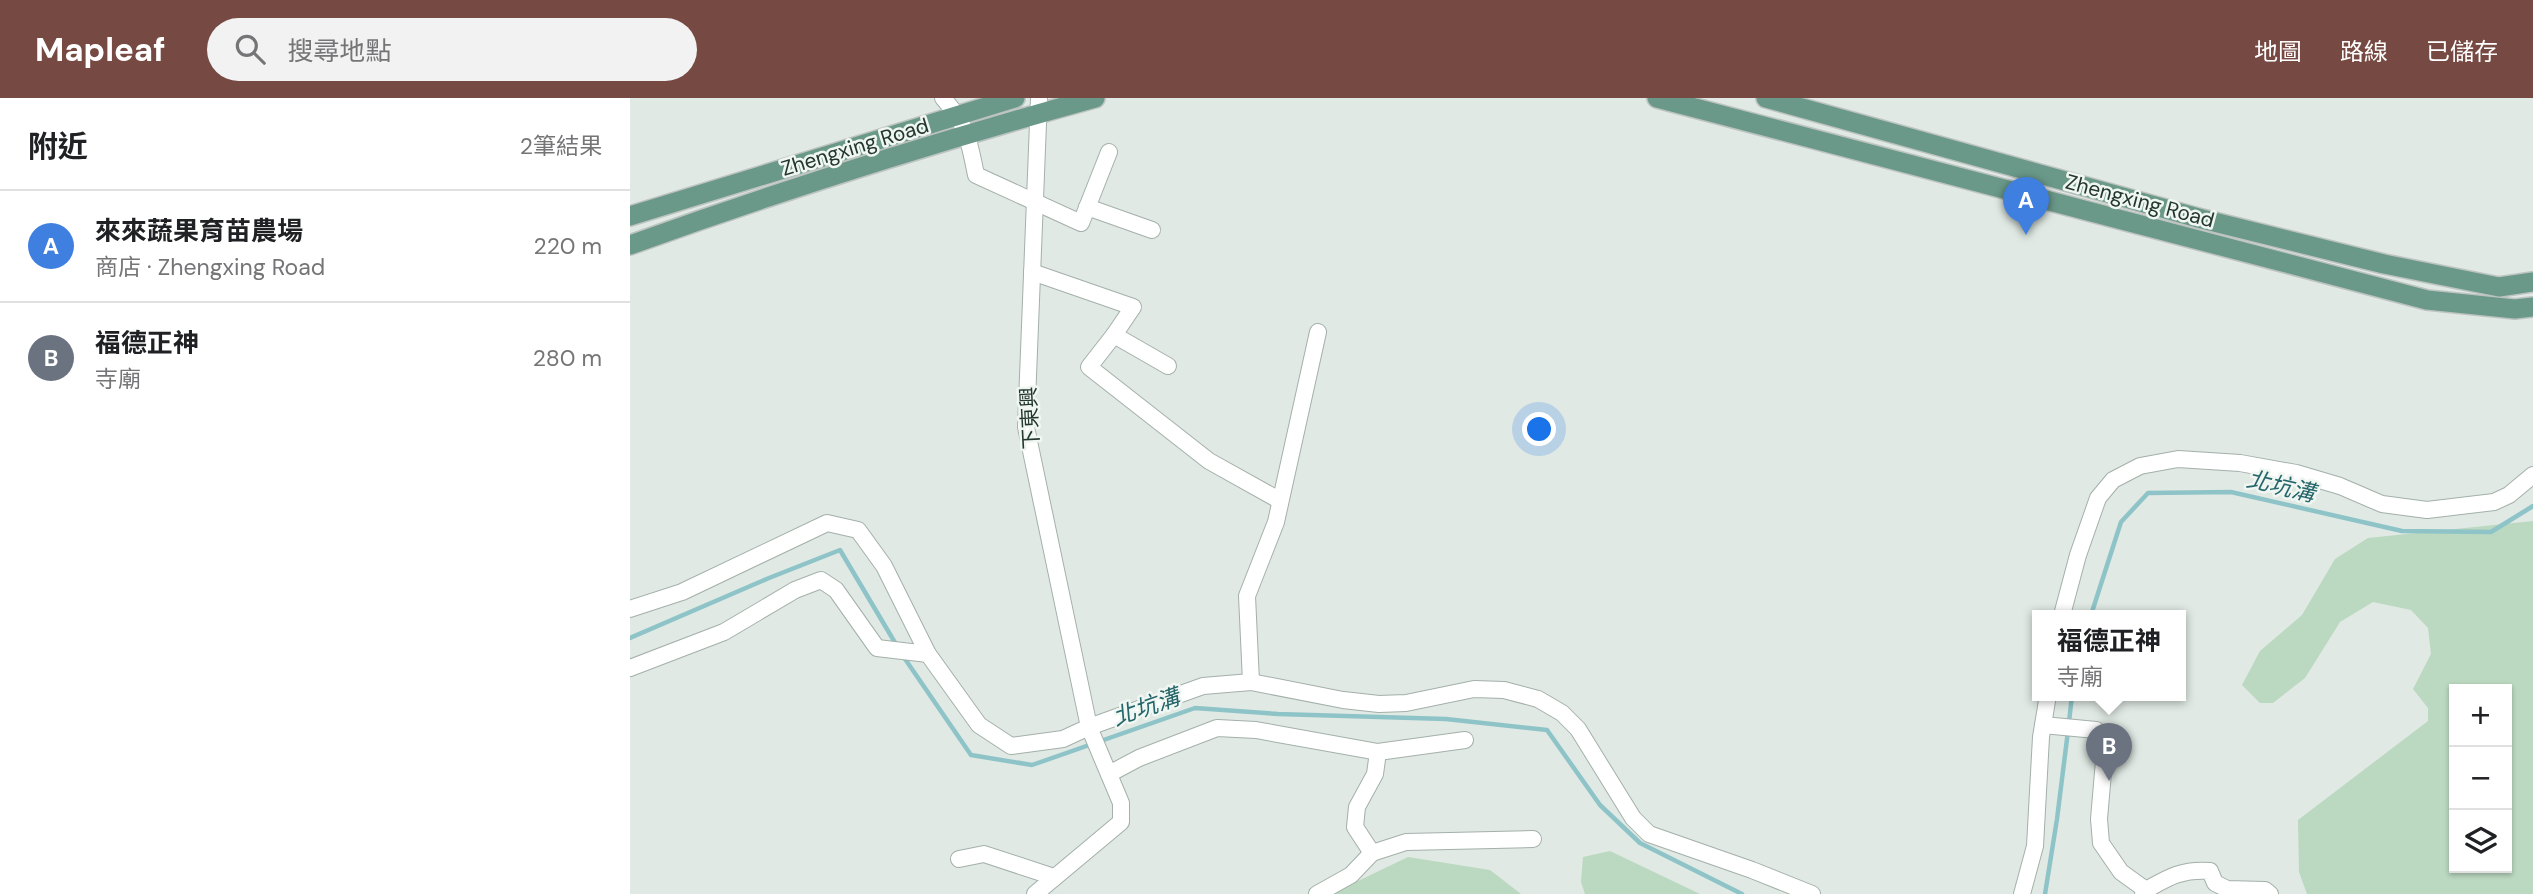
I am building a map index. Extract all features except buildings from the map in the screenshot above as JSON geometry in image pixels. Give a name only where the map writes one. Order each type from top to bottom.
[{"type":"main road","name":"Zhengxing Road","points":[[630,216],[1015,98]]},
{"type":"main road","name":"Zhengxing Road","points":[[630,245],[709,216],[968,135],[1037,106],[1095,98]]},
{"type":"main road","name":"Zhengxing Road","points":[[1657,98],[2427,300],[2515,309],[2533,307]]},
{"type":"main road","name":"Zhengxing Road","points":[[1766,98],[2202,219],[2384,264],[2499,287],[2533,282]]},
{"type":"lane","points":[[943,98],[958,115],[968,135],[976,175],[1081,222],[1109,152]]},
{"type":"lane","name":"下東興","points":[[1037,106],[1026,427],[1090,729],[1121,803],[1121,822],[1054,877]]},
{"type":"lane","points":[[1087,207],[1152,230]]},
{"type":"lane","points":[[1032,272],[1133,307],[1088,367],[1209,461],[1279,500]]},
{"type":"lane","points":[[1251,682],[1247,596],[1276,522],[1318,332]]},
{"type":"lane","points":[[1114,335],[1168,366]]},
{"type":"lane","points":[[2063,610],[2078,555],[2098,498],[2113,480],[2140,466],[2178,459],[2240,463],[2306,476],[2340,486],[2382,504],[2427,510],[2494,502],[2509,495],[2533,475]]},
{"type":"lane","points":[[630,609],[682,592],[827,523],[858,530],[884,566],[928,654],[978,724],[1011,746],[1063,739],[1203,686],[1251,682],[1343,700],[1379,704],[1406,703],[1474,689],[1504,690],[1538,699],[1562,713],[1578,729],[1633,818],[1648,834],[1812,894]]},
{"type":"lane","points":[[630,668],[724,632],[795,590],[821,580],[836,590],[877,648],[928,654]]},
{"type":"lane","points":[[2022,894],[2035,846],[2047,701]]},
{"type":"lane","points":[[2044,724],[2096,730],[2104,761],[2099,819],[2101,843],[2121,872],[2144,892],[2171,876],[2189,870],[2210,872],[2215,883],[2227,889],[2265,890],[2270,894]]},
{"type":"lane","points":[[1109,774],[1139,758],[1217,728],[1256,730],[1378,752],[1465,740]]},
{"type":"lane","points":[[1371,853],[1355,827],[1357,807],[1375,774],[1378,752]]},
{"type":"lane","points":[[1317,894],[1351,875],[1371,853],[1406,842],[1533,839]]},
{"type":"lane","points":[[959,859],[984,855],[1054,877]]},
{"type":"lane","points":[[1035,894],[1054,877]]},
{"type":"green space","points":[[2533,521],[2533,894],[2307,894],[2299,872],[2298,820],[2428,721],[2428,708],[2413,689],[2431,654],[2428,628],[2411,610],[2373,602],[2340,622],[2305,678],[2273,703],[2260,703],[2242,685],[2260,651],[2302,615],[2335,559],[2368,538]]},
{"type":"green space","points":[[1610,851],[1700,894],[1585,894],[1581,882],[1583,857]]},
{"type":"green space","points":[[1408,857],[1490,870],[1521,894],[1331,894]]},
{"type":"waterway","name":"北坑溝","points":[[2093,610],[2121,522],[2148,493],[2231,492],[2402,531],[2491,532],[2533,506]]},
{"type":"waterway","name":"北坑溝","points":[[630,638],[840,550],[897,646]]},
{"type":"waterway","name":"北坑溝","points":[[903,656],[971,755],[1032,765],[1195,708],[1278,714],[1446,719],[1547,730],[1600,805],[1640,843],[1742,894]]},
{"type":"waterway","name":"北坑溝","points":[[2069,722],[2071,701]]},
{"type":"waterway","name":"北坑溝","points":[[2045,894],[2068,731]]},
{"type":"place","name":"來來蔬果育苗農場","points":[[2026,235]]},
{"type":"place","name":"福德正神","points":[[2109,781]]}]
